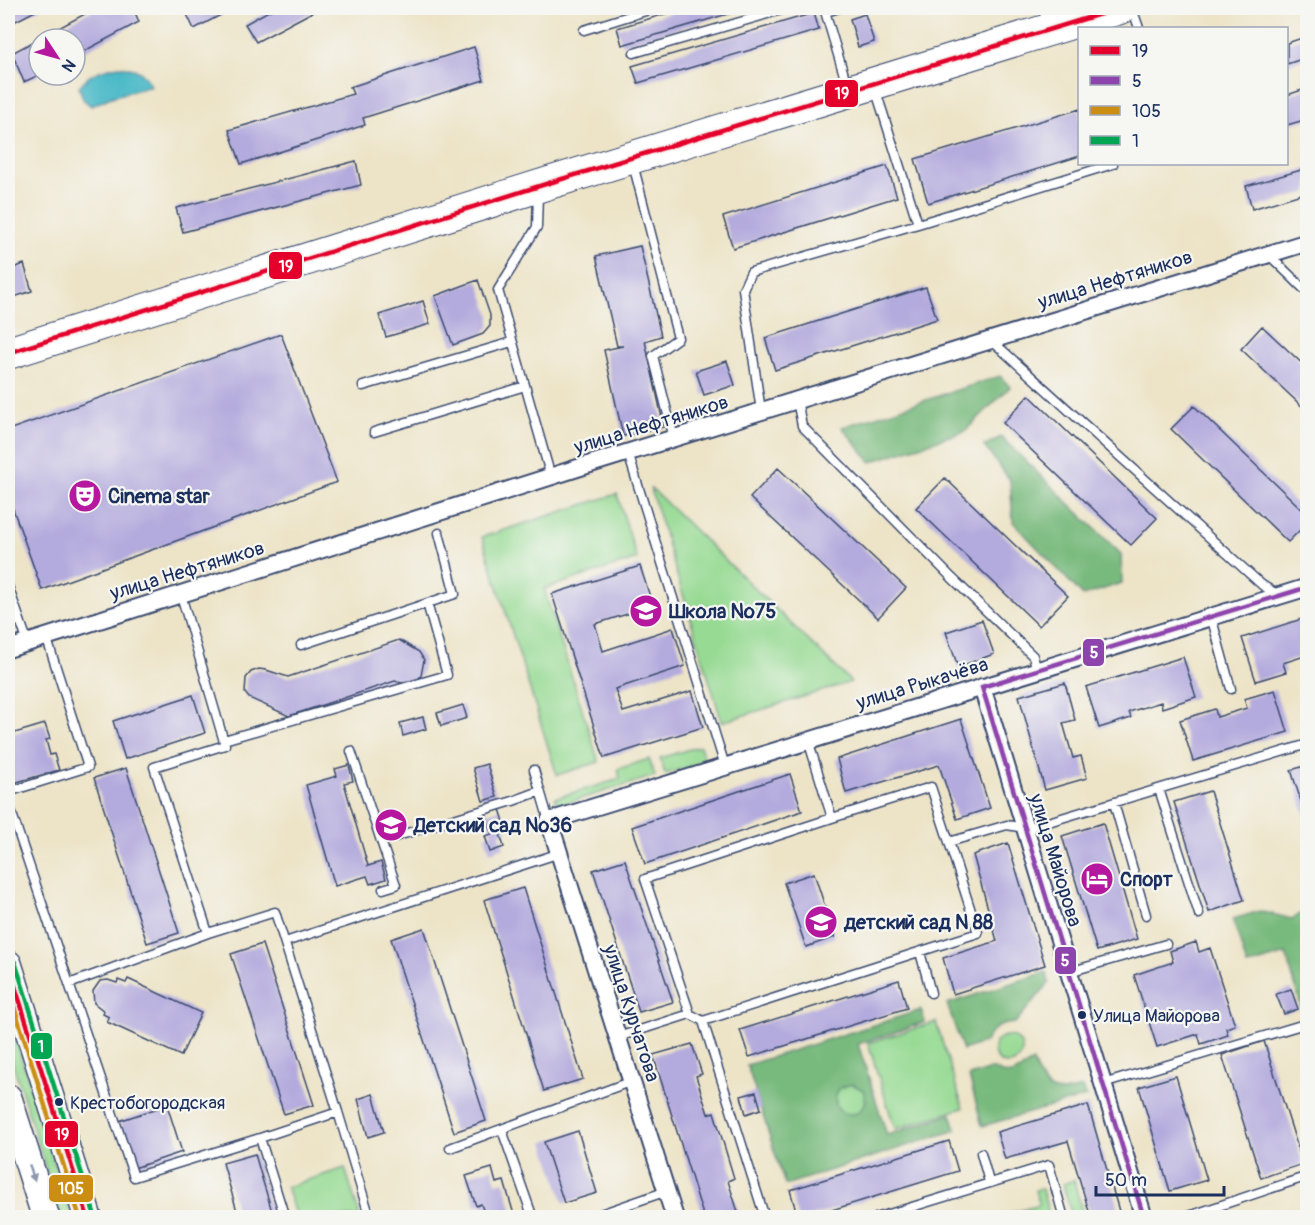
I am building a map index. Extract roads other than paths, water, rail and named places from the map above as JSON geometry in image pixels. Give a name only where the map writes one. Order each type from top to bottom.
[{"type":"highway","points":[[8,353],[861,88],[1046,19],[1120,8]]},
{"type":"main road","points":[[8,964],[88,1218]]},
{"type":"main road","points":[[8,1098],[46,1218]]},
{"type":"street","name":"улица Нефтяников","points":[[8,650],[46,636],[674,438],[1308,242]]},
{"type":"street","name":"улица Рыкачёва","points":[[549,821],[1308,587]]},
{"type":"street","name":"улица Майорова","points":[[982,687],[1143,1218]]},
{"type":"street","name":"улица Курчатова","points":[[549,821],[675,1218]]},
{"type":"lane","points":[[584,30],[655,8]]},
{"type":"lane","points":[[634,53],[788,8]]},
{"type":"lane","points":[[839,8],[825,10],[861,88],[918,224]]},
{"type":"lane","points":[[1132,8],[1139,27]]},
{"type":"lane","points":[[631,158],[678,338],[653,356],[674,438]]},
{"type":"lane","points":[[761,411],[743,289],[751,272],[1110,165]]},
{"type":"lane","points":[[538,187],[537,227],[498,290],[552,477]]},
{"type":"lane","points":[[1268,254],[1308,294]]},
{"type":"lane","points":[[991,340],[1262,585],[1279,596]]},
{"type":"lane","points":[[363,386],[512,342]]},
{"type":"lane","points":[[374,432],[525,386]]},
{"type":"lane","points":[[797,400],[802,426],[952,578],[1033,656],[1037,670]]},
{"type":"lane","points":[[628,453],[725,766]]},
{"type":"lane","points":[[301,645],[455,594],[439,533]]},
{"type":"lane","points":[[8,586],[28,643]]},
{"type":"lane","points":[[181,595],[225,745],[154,767],[208,933]]},
{"type":"lane","points":[[224,740],[447,675],[427,603]]},
{"type":"lane","points":[[1211,616],[1231,689]]},
{"type":"lane","points":[[8,623],[19,620]]},
{"type":"lane","points":[[8,792],[88,767],[46,636]]},
{"type":"lane","points":[[808,740],[832,818]]},
{"type":"lane","points":[[949,842],[1007,825],[1025,828],[1308,744]]},
{"type":"lane","points":[[351,751],[396,885],[383,889]]},
{"type":"lane","points":[[534,770],[549,821]]},
{"type":"lane","points":[[703,1021],[978,933],[931,787],[645,879],[690,1014],[703,1021],[765,1218]]},
{"type":"lane","points":[[1159,789],[1199,914]]},
{"type":"lane","points":[[381,841],[540,791]]},
{"type":"lane","points":[[8,802],[134,1177],[338,1112]]},
{"type":"lane","points":[[1114,802],[1146,915]]},
{"type":"lane","points":[[285,942],[560,853]]},
{"type":"lane","points":[[69,984],[208,933],[275,912],[370,1218]]},
{"type":"lane","points":[[1069,972],[1166,944]]},
{"type":"lane","points":[[920,952],[931,993]]},
{"type":"lane","points":[[618,1037],[690,1014]]},
{"type":"lane","points":[[1103,1084],[1308,1023]]},
{"type":"lane","points":[[450,1148],[632,1081]]},
{"type":"lane","points":[[502,1130],[533,1218]]},
{"type":"lane","points":[[260,1138],[285,1218]]},
{"type":"lane","points":[[981,1153],[989,1182]]},
{"type":"lane","points":[[876,1218],[1049,1165],[1064,1218]]},
{"type":"lane","points":[[1183,1218],[1308,1176]]},
{"type":"lane","points":[[589,1218],[667,1191]]},
{"type":"water","points":[[119,66],[130,68],[145,77],[151,86],[111,97],[91,106],[83,99],[79,87],[87,87],[87,78],[102,70]]},
{"type":"place","name":"Cinema star","points":[[85,496]]},
{"type":"place","name":"Школа №75","points":[[646,611]]},
{"type":"place","name":"Детский сад №36","points":[[391,825]]},
{"type":"place","name":"Спорт","points":[[1097,879]]},
{"type":"place","name":"детский сад N 88","points":[[821,922]]},
{"type":"place","name":"Улица Майорова","points":[[1082,1015]]},
{"type":"place","name":"Крестобогородская","points":[[59,1102]]}]
